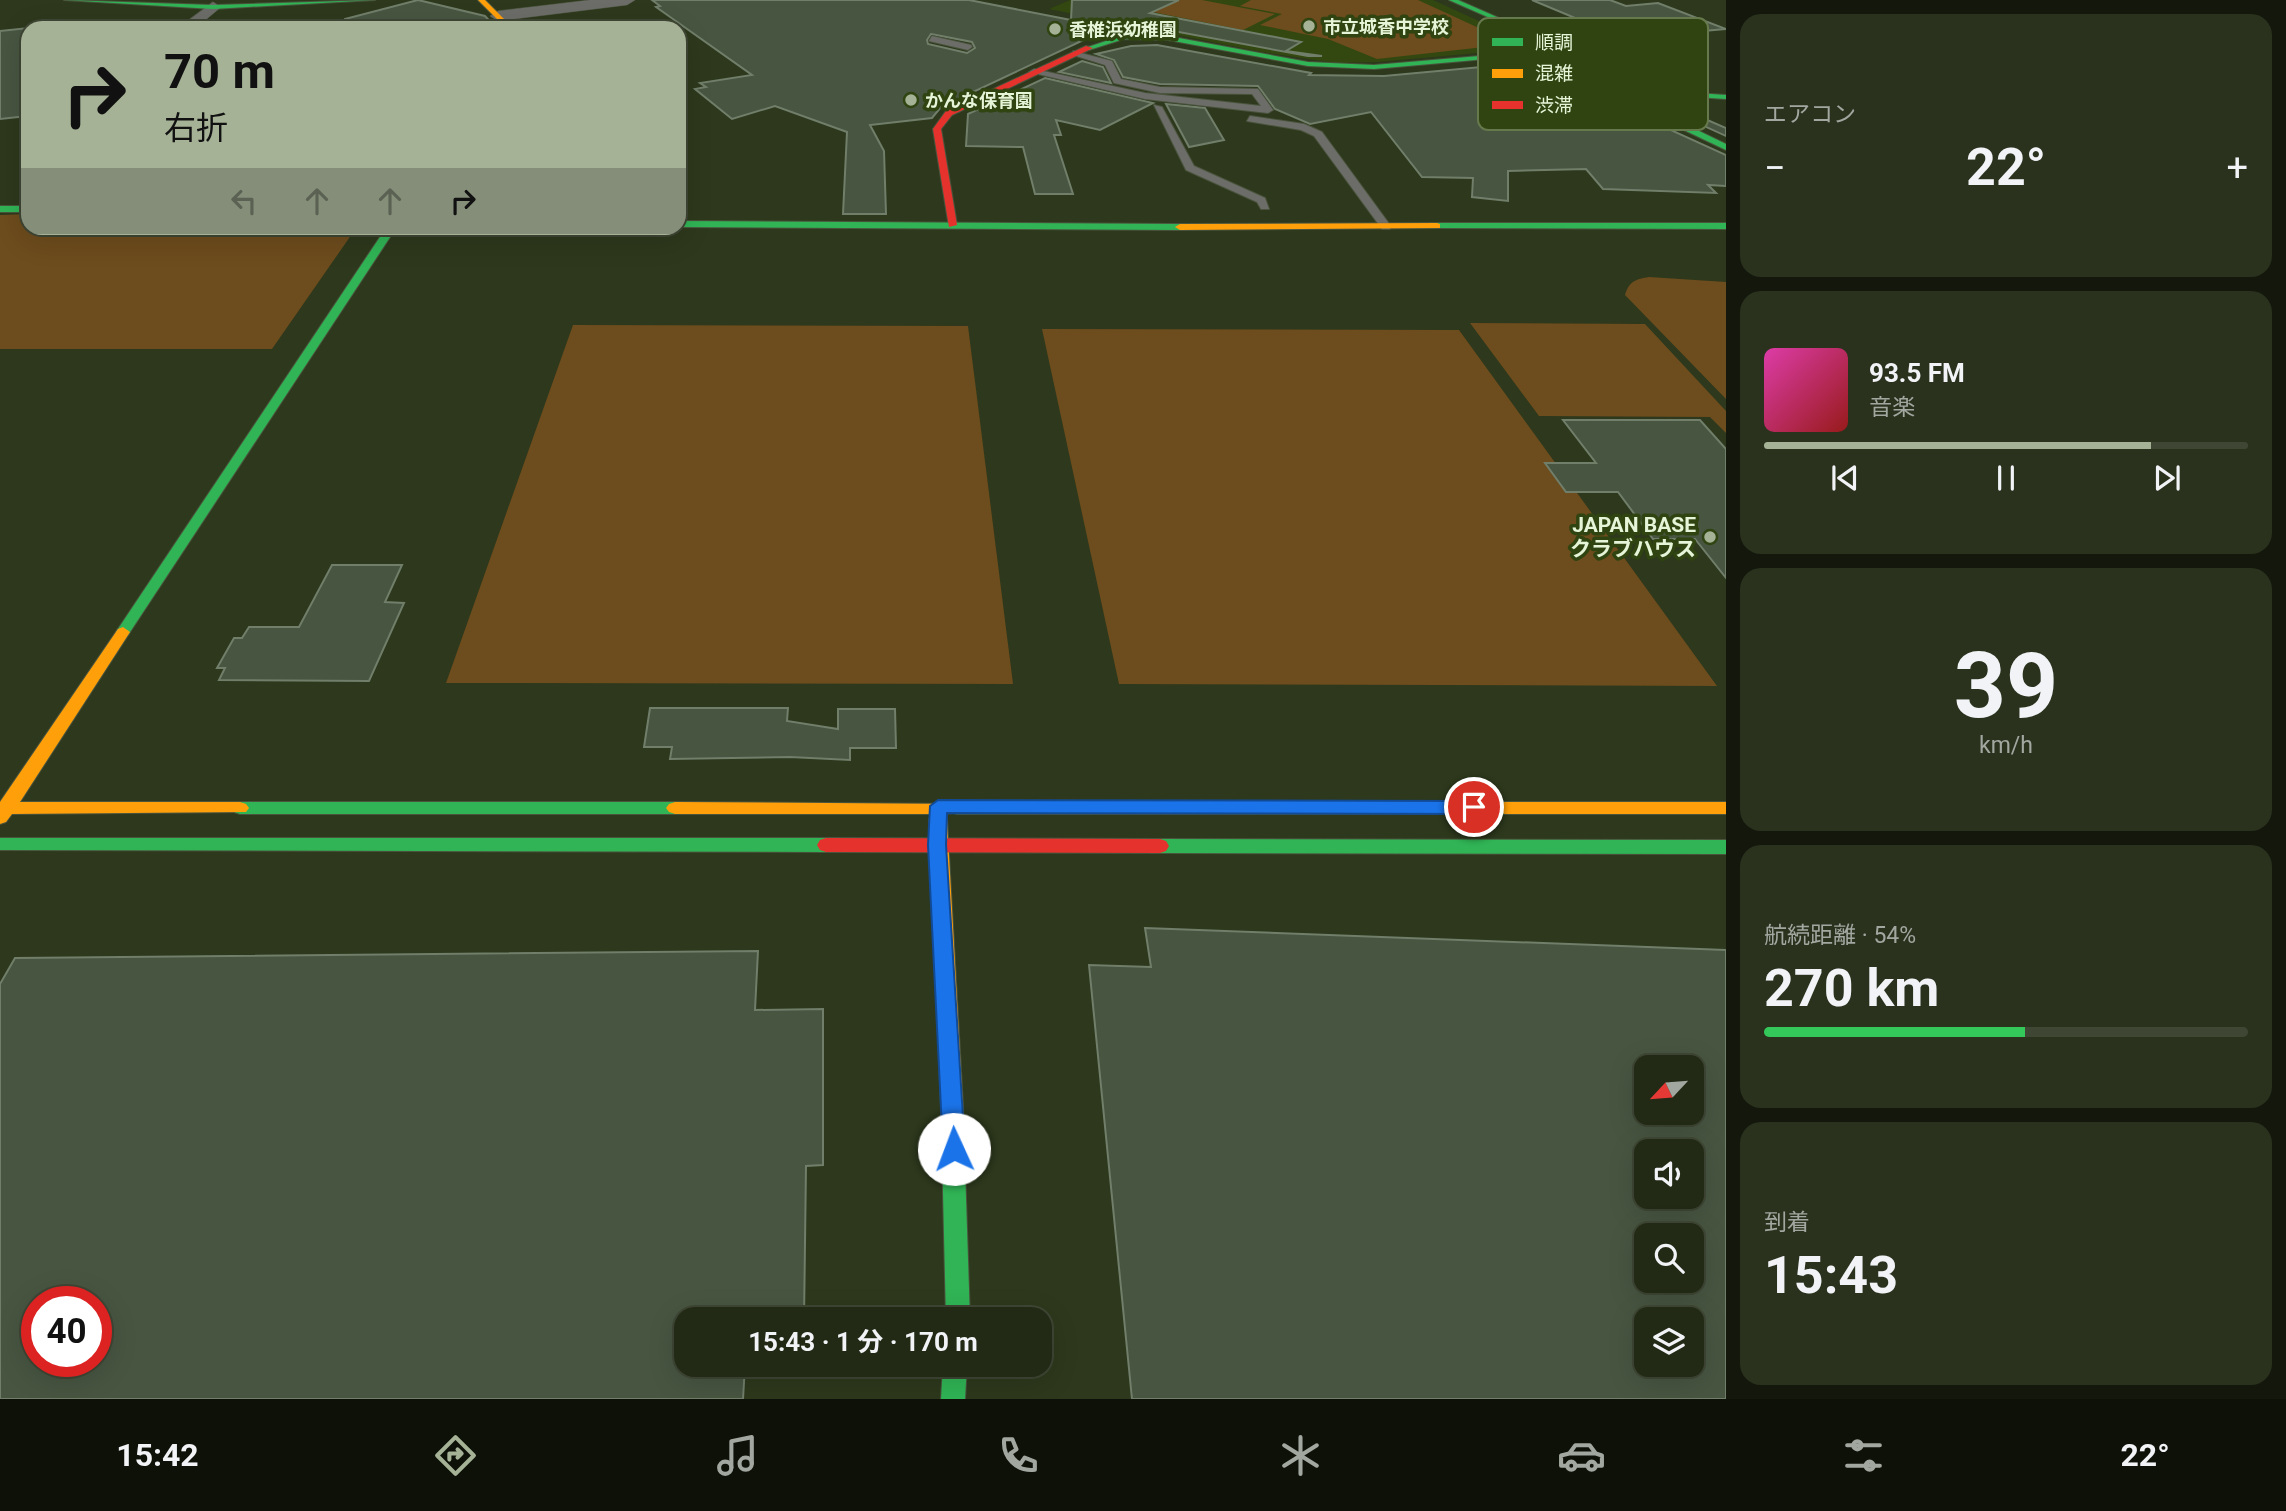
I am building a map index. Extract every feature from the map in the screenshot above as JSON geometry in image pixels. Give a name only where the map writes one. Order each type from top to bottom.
[{"type":"street","points":[[67,0],[213,7],[372,0]]},
{"type":"street","points":[[481,0],[503,21]]},
{"type":"street","points":[[498,16],[627,0]]},
{"type":"street","points":[[1452,0],[1494,18]]},
{"type":"street","points":[[195,21],[213,7]]},
{"type":"street","points":[[952,225],[937,129],[949,113],[1107,40],[1142,36],[1294,63],[1344,67],[1478,58]]},
{"type":"street","points":[[1708,96],[1726,97]]},
{"type":"street","points":[[1692,130],[1726,146]]},
{"type":"street","points":[[0,209],[21,209]]},
{"type":"street","points":[[686,224],[1726,226]]},
{"type":"street","points":[[2,811],[386,235]]},
{"type":"street","points":[[2,811],[938,806],[1726,808]]},
{"type":"street","points":[[938,806],[937,845],[953,1122],[958,1307]]},
{"type":"street","points":[[0,844],[1726,846]]},
{"type":"street","points":[[953,1399],[954,1377]]},
{"type":"lane","points":[[932,39],[968,47]]},
{"type":"lane","points":[[1034,72],[1144,96],[1268,110],[1255,91],[1160,90],[1117,81],[1109,63],[1076,53]]},
{"type":"lane","points":[[1052,85],[1157,107],[1277,122],[1318,134],[1386,227]]},
{"type":"lane","points":[[1157,107],[1190,167],[1261,200],[1265,207]]},
{"type":"shaded area","name":"市立城香中学校","points":[[1070,0],[1433,0],[1478,21],[1478,53],[1336,63],[1262,52],[1049,9]]},
{"type":"shaded area","points":[[1180,0],[1202,0],[1275,14],[1243,30],[1153,12]]},
{"type":"shaded area","points":[[1251,0],[1418,0],[1478,28],[1478,48],[1377,59],[1328,39],[1260,25],[1282,14],[1240,6]]},
{"type":"shaded area","points":[[21,214],[21,235],[351,235],[272,349],[0,349],[0,215]]},
{"type":"shaded area","points":[[1649,277],[1726,282],[1726,399],[1625,295],[1634,281]]},
{"type":"shaded area","points":[[1470,323],[1645,324],[1726,411],[1726,433],[1710,417],[1539,416]]},
{"type":"shaded area","points":[[573,325],[968,326],[1013,684],[446,683]]},
{"type":"shaded area","points":[[1042,329],[1459,330],[1717,686],[1119,684]]},
{"type":"building","points":[[418,0],[485,16],[490,21],[345,21]]},
{"type":"building","points":[[652,0],[969,0],[1071,20],[1072,0],[1179,0],[1150,13],[1301,42],[1286,51],[1322,56],[1308,56],[1168,30],[1124,29],[1092,36],[941,107],[932,118],[870,125],[884,151],[886,214],[843,214],[847,132],[775,106],[732,119],[695,89],[706,87],[700,83],[752,75],[686,28],[686,21],[676,21],[656,7],[660,6]],"holes":[[[931,34],[972,42],[975,48],[967,53],[928,44],[927,40]]]},
{"type":"building","points":[[1532,0],[1610,0],[1626,6],[1658,3],[1697,18],[1575,18]]},
{"type":"building","points":[[1708,22],[1726,29],[1708,31]]},
{"type":"building","points":[[21,29],[21,117],[0,119],[0,31]]},
{"type":"building","points":[[1157,45],[1311,73],[1309,75],[1384,76],[1478,67],[1478,130],[1671,130],[1726,155],[1726,186],[1708,185],[1716,193],[1603,189],[1586,169],[1508,171],[1508,201],[1472,197],[1473,178],[1422,177],[1371,112],[1310,124],[1275,109],[1258,86],[1160,84],[1123,77],[1114,60],[1096,54],[1131,46]]},
{"type":"building","points":[[1082,61],[1103,67],[1111,83],[1059,72]]},
{"type":"building","points":[[1045,78],[1153,103],[1100,130],[1056,120],[1061,135],[1054,135],[1073,194],[1035,194],[1023,147],[966,146],[968,114]]},
{"type":"building","points":[[1166,104],[1205,108],[1224,140],[1189,147]]},
{"type":"building","points":[[1708,120],[1726,128],[1726,136],[1708,128]]},
{"type":"building","points":[[1563,420],[1700,420],[1726,449],[1726,578],[1695,539],[1653,539],[1618,492],[1566,492],[1545,463],[1596,463]]},
{"type":"building","points":[[332,565],[402,565],[385,602],[404,603],[369,681],[219,680],[225,668],[217,668],[234,638],[242,638],[249,627],[299,627]]},
{"type":"building","points":[[650,708],[788,708],[787,721],[838,729],[838,709],[895,709],[896,748],[850,748],[850,760],[790,757],[670,759],[672,747],[644,747]]},
{"type":"building","points":[[1145,928],[1726,950],[1726,1399],[1132,1399],[1089,965],[1151,967]]},
{"type":"building","points":[[758,951],[755,1010],[823,1009],[823,1165],[806,1166],[804,1307],[674,1307],[674,1377],[744,1377],[743,1399],[0,1399],[0,984],[15,958]]},
{"type":"traffic: fast","points":[[67,0],[213,7],[372,0]]},
{"type":"traffic: fast","points":[[1452,0],[1494,18]]},
{"type":"traffic: fast","points":[[1089,48],[1124,37],[1168,38],[1308,64],[1374,67],[1478,58]]},
{"type":"traffic: fast","points":[[1708,96],[1726,97]]},
{"type":"traffic: fast","points":[[1691,130],[1726,147]]},
{"type":"traffic: fast","points":[[0,209],[21,209]]},
{"type":"traffic: fast","points":[[686,224],[1180,227]]},
{"type":"traffic: fast","points":[[1437,226],[1726,226]]},
{"type":"traffic: fast","points":[[123,632],[386,235]]},
{"type":"traffic: fast","points":[[240,808],[675,808]]},
{"type":"traffic: fast","points":[[957,808],[1505,808]]},
{"type":"traffic: fast","points":[[0,844],[826,845]]},
{"type":"traffic: fast","points":[[1160,846],[1726,847]]},
{"type":"traffic: fast","points":[[952,1107],[958,1307]]},
{"type":"traffic: fast","points":[[953,1399],[954,1377]]},
{"type":"traffic: slow","points":[[481,0],[503,21]]},
{"type":"traffic: slow","points":[[1180,227],[1437,226]]},
{"type":"traffic: slow","points":[[0,818],[123,632]]},
{"type":"traffic: slow","points":[[0,808],[240,808]]},
{"type":"traffic: slow","points":[[675,808],[957,808]]},
{"type":"traffic: slow","points":[[1505,808],[1726,808]]},
{"type":"traffic: slow","points":[[938,819],[952,1107]]},
{"type":"traffic: jam","points":[[952,225],[937,129],[949,113],[1089,48]]},
{"type":"traffic: jam","points":[[826,845],[1160,846]]},
{"type":"place","name":"市立城香中学校","points":[[1309,26]]},
{"type":"place","name":"香椎浜幼稚園","points":[[1055,29]]},
{"type":"place","name":"かんな保育園","points":[[911,100]]},
{"type":"place","name":"JAPAN BASE クラブハウス","points":[[1710,537]]},
{"type":"route","points":[[954,1149],[937,845],[938,806],[1474,807]]}]
